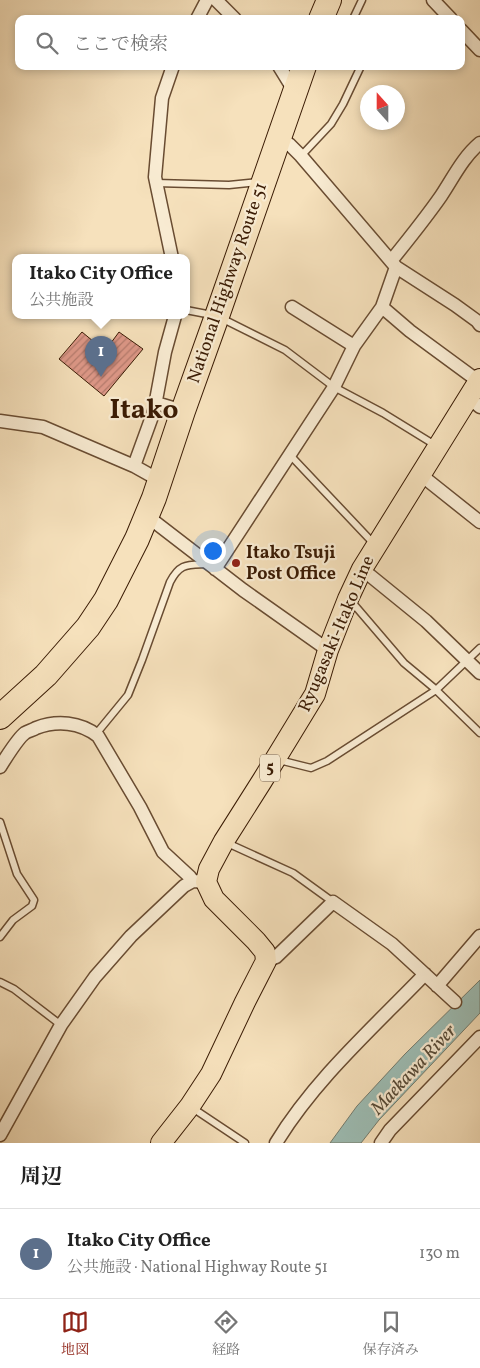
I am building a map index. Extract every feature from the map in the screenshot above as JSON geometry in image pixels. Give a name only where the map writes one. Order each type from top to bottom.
[{"type":"highway","points":[[323,15],[329,0]]},
{"type":"highway","name":"National Highway Route 51","points":[[0,717],[46,675],[88,627],[106,600],[137,539],[147,516],[303,70]]},
{"type":"main road","name":"Ryugasaki-Itako Line","points":[[200,882],[315,694],[328,650],[362,569],[438,447],[477,391]]},
{"type":"main road","points":[[161,1143],[190,1106],[211,1074],[266,961],[265,952],[200,882]]},
{"type":"street","points":[[199,15],[207,0]]},
{"type":"street","points":[[216,0],[231,15]]},
{"type":"street","points":[[433,0],[447,15]]},
{"type":"street","points":[[465,34],[480,50]]},
{"type":"street","points":[[171,254],[155,177],[162,98],[172,70]]},
{"type":"street","points":[[281,70],[295,92]]},
{"type":"street","points":[[280,138],[290,144],[301,156],[394,264],[479,320]]},
{"type":"street","points":[[212,567],[290,455],[334,387],[354,346],[382,307],[394,264],[462,163],[480,143]]},
{"type":"street","points":[[292,307],[354,346]]},
{"type":"street","points":[[382,307],[477,391]]},
{"type":"street","points":[[134,466],[154,411],[165,352],[174,319]]},
{"type":"street","points":[[156,403],[183,411]]},
{"type":"street","points":[[0,421],[43,427],[134,466],[159,480]]},
{"type":"street","points":[[421,474],[480,522]]},
{"type":"street","points":[[147,516],[243,590],[328,650]]},
{"type":"street","points":[[362,569],[426,621],[480,673]]},
{"type":"street","points":[[0,767],[26,732],[44,725],[63,723],[84,727],[98,736],[140,807],[163,852],[190,877],[200,882]]},
{"type":"street","points":[[0,1135],[61,1025],[95,977],[131,936],[184,886],[200,882]]},
{"type":"street","points":[[266,961],[276,957],[333,902],[392,944],[455,1002]]},
{"type":"street","points":[[437,986],[480,936]]},
{"type":"street","points":[[276,1143],[318,1085],[425,974]]},
{"type":"street","points":[[381,1143],[390,1130],[480,1037]]},
{"type":"lane","points":[[355,15],[362,0]]},
{"type":"lane","points":[[301,156],[331,124],[359,70]]},
{"type":"lane","points":[[156,184],[229,185],[264,182]]},
{"type":"lane","points":[[190,311],[217,316],[285,350],[334,387],[383,413],[438,447]]},
{"type":"lane","points":[[290,455],[376,545]]},
{"type":"lane","points":[[96,734],[128,695],[175,572],[180,567],[189,565],[212,567]]},
{"type":"lane","points":[[348,599],[404,662],[480,733]]},
{"type":"lane","points":[[276,759],[311,768],[327,761],[436,690],[480,648]]},
{"type":"lane","points":[[0,822],[17,874],[34,900],[32,906],[13,920],[0,937]]},
{"type":"lane","points":[[224,841],[293,873],[333,902]]},
{"type":"lane","points":[[0,982],[14,989],[61,1025]]},
{"type":"lane","points":[[190,1106],[245,1143]]},
{"type":"water","name":"Maekawa River","points":[[480,980],[480,1013],[379,1120],[361,1143],[330,1143],[357,1106],[405,1054]]},
{"type":"building","points":[[82,332],[105,351],[119,332],[143,349],[104,396],[59,359]]},
{"type":"place","name":"Itako City Office","points":[[101,377]]},
{"type":"place","name":"Itako Tsuji Post Office","points":[[236,563]]},
{"type":"district","name":"Itako","points":[[144,410]]}]
